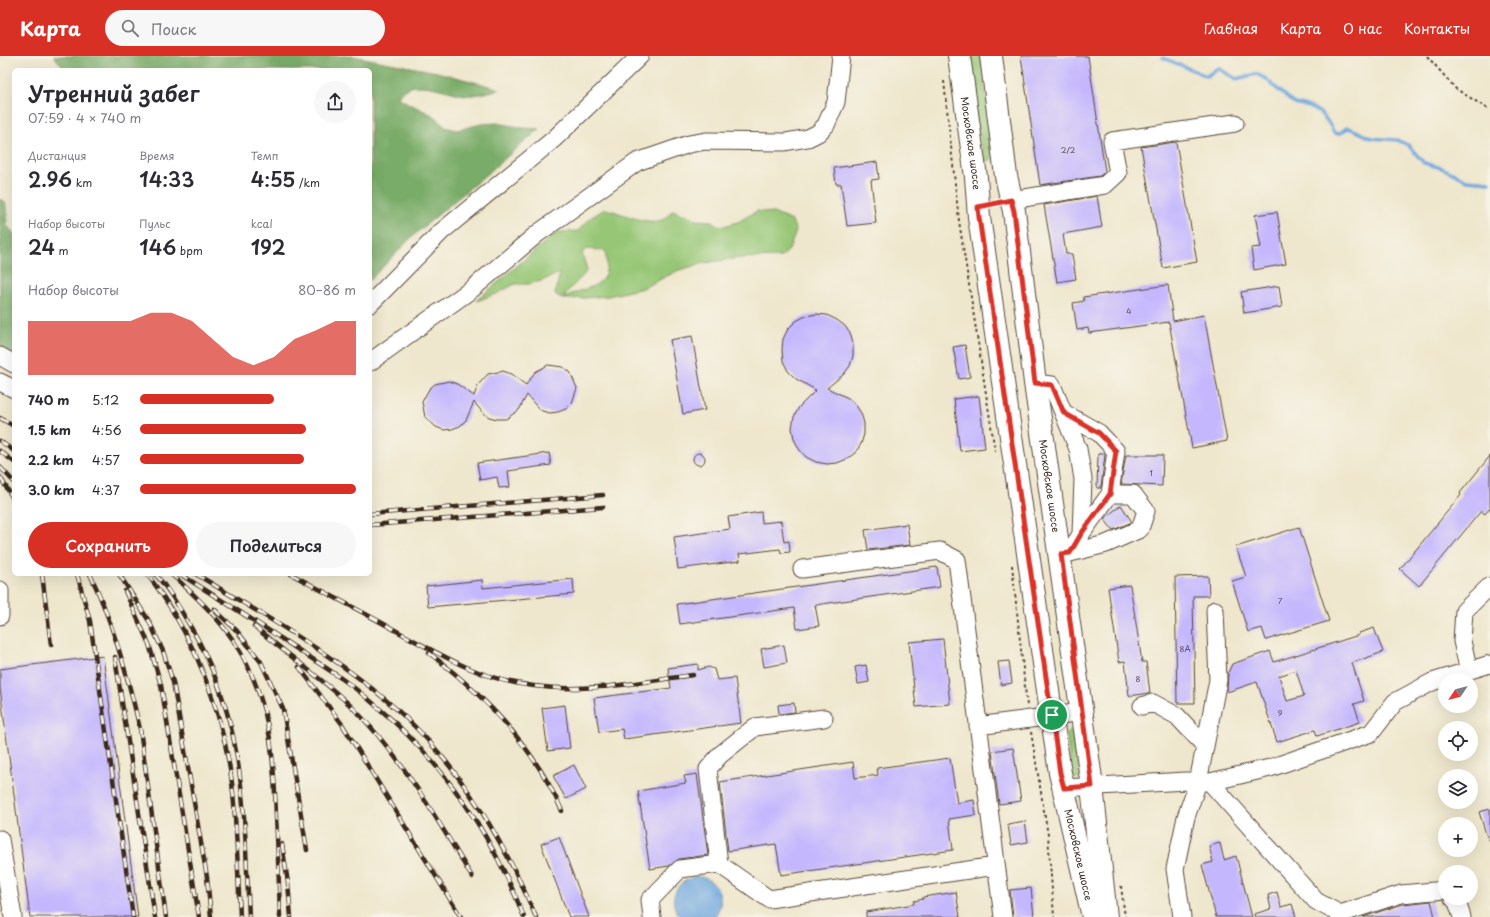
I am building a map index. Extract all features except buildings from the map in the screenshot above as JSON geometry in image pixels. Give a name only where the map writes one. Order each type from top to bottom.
[{"type":"main road","name":"Московское шоссе","points":[[959,56],[976,177],[978,207],[1052,715],[1064,788],[1093,917]]},
{"type":"main road","name":"Московское шоссе","points":[[991,56],[1006,176],[1014,211],[1035,383],[1065,554],[1106,917]]},
{"type":"main road","points":[[976,177],[1006,176]]},
{"type":"main road","points":[[978,207],[1011,200]]},
{"type":"street","points":[[372,302],[441,232],[554,139],[640,56]]},
{"type":"street","points":[[372,361],[472,289],[537,234],[637,162],[689,144],[706,141],[785,142],[808,138],[818,133],[826,125],[836,102],[841,56]]},
{"type":"street","points":[[1011,200],[1105,185],[1118,174],[1112,141],[1235,123]]},
{"type":"street","points":[[0,356],[12,363]]},
{"type":"street","points":[[0,382],[12,389]]},
{"type":"street","points":[[1035,383],[1052,385],[1078,449],[1083,479],[1081,534]]},
{"type":"street","points":[[1064,413],[1099,433],[1116,451],[1110,494],[1065,554]]},
{"type":"street","points":[[1065,554],[1106,544],[1140,529],[1146,511],[1133,494],[1110,494]]},
{"type":"street","points":[[802,569],[940,551],[957,560],[1003,917]]},
{"type":"street","points":[[1469,671],[1462,641],[1464,611],[1490,586]]},
{"type":"street","points":[[0,590],[0,616]]},
{"type":"street","points":[[1182,917],[1175,869],[1186,816],[1204,782],[1205,746],[1218,680],[1215,610]]},
{"type":"street","points":[[1064,788],[1204,782],[1270,768],[1371,733],[1395,702],[1432,682],[1490,664]]},
{"type":"street","points":[[1142,706],[1153,703],[1177,716],[1205,746]]},
{"type":"street","points":[[978,726],[1082,712]]},
{"type":"street","points":[[719,864],[708,770],[720,755],[755,727],[824,718]]},
{"type":"street","points":[[1204,782],[1316,901],[1340,914],[1401,894],[1438,891]]},
{"type":"street","points":[[0,839],[12,917]]},
{"type":"street","points":[[652,917],[650,900],[680,869],[719,864],[769,899],[996,866]]},
{"type":"street","points":[[1458,905],[1462,917]]},
{"type":"path","points":[[1428,56],[1456,89],[1490,110]]},
{"type":"path","points":[[944,80],[959,221],[995,454]]},
{"type":"path","points":[[1012,560],[1029,719],[1048,835],[1054,917]]},
{"type":"green space","points":[[54,56],[353,56],[437,72],[500,89],[470,95],[419,86],[410,87],[403,91],[398,98],[436,117],[445,127],[457,130],[481,124],[497,123],[524,128],[540,129],[413,236],[372,278],[372,68],[63,68]]},
{"type":"green space","points":[[965,56],[981,56],[993,158],[989,161],[984,160]]},
{"type":"green space","points":[[0,199],[5,202],[8,215],[6,224],[12,232],[12,355],[0,348]]},
{"type":"green space","points":[[605,209],[634,218],[658,221],[665,218],[672,210],[690,216],[694,220],[712,221],[717,225],[724,226],[738,222],[757,211],[773,213],[792,221],[796,231],[789,250],[781,257],[739,258],[704,263],[679,270],[643,288],[608,296],[562,299],[555,294],[560,273],[529,284],[515,284],[496,294],[476,301],[557,232],[578,231],[590,218]],"holes":[[[587,249],[605,251],[607,264],[606,273],[602,279],[597,284],[563,298],[587,270],[582,253]]]},
{"type":"green space","points":[[1073,730],[1080,778],[1076,779],[1072,774],[1066,735],[1068,731]]},
{"type":"water","points":[[697,876],[710,881],[719,891],[720,904],[714,917],[681,917],[676,911],[674,898],[679,887],[690,878]]},
{"type":"waterway","points":[[1163,58],[1207,76],[1218,68],[1236,79],[1256,74],[1265,78],[1293,103],[1306,106],[1320,113],[1334,133],[1339,134],[1347,128],[1371,138],[1397,140],[1408,145],[1424,163],[1442,168],[1467,180],[1490,182]]},
{"type":"railway","points":[[0,418],[12,425]]},
{"type":"railway","points":[[0,441],[12,450]]},
{"type":"railway","points":[[0,451],[12,460]]},
{"type":"railway","points":[[0,467],[12,480]]},
{"type":"railway","points":[[0,477],[12,497]]},
{"type":"railway","points":[[372,514],[603,495]]},
{"type":"railway","points":[[372,525],[603,507]]},
{"type":"railway","points":[[42,576],[51,645]]},
{"type":"railway","points":[[78,576],[90,621],[133,917]]},
{"type":"railway","points":[[91,576],[113,630],[140,729],[166,917]]},
{"type":"railway","points":[[120,576],[149,621],[163,651],[173,682],[207,877],[211,917]]},
{"type":"railway","points":[[148,576],[164,597],[192,647],[213,700],[221,727],[234,800],[240,917]]},
{"type":"railway","points":[[157,576],[178,605],[208,660],[222,695],[232,731],[243,803],[249,917]]},
{"type":"railway","points":[[173,576],[204,605],[233,640],[255,683],[262,704],[268,726],[274,770],[280,917]]},
{"type":"railway","points":[[183,576],[319,663],[364,695],[399,726],[443,775],[480,828],[497,857],[524,917]]},
{"type":"railway","points":[[199,576],[325,654],[356,676],[414,725],[439,753],[482,811],[505,852],[536,917]]},
{"type":"railway","points":[[295,576],[445,657],[497,679],[534,686],[574,688],[614,686],[693,675]]},
{"type":"railway","points":[[125,591],[149,644],[161,685],[199,917]]},
{"type":"railway","points":[[214,609],[237,631],[261,662],[283,709],[307,850]]},
{"type":"railway","points":[[254,626],[341,697],[353,708],[387,746],[403,767],[472,877]]},
{"type":"railway","points":[[429,653],[469,686],[506,724],[537,766],[551,788],[562,811]]},
{"type":"railway","points":[[115,657],[155,917]]},
{"type":"railway","points":[[299,667],[342,724],[461,917]]},
{"type":"railway","points":[[282,844],[291,917]]},
{"type":"route","points":[[1011,200],[1014,211],[1035,383],[1052,385],[1064,413],[1099,433],[1116,451],[1110,494],[1081,534],[1070,553],[1061,554],[1092,786],[1064,788],[1060,773],[1052,715],[978,207],[1011,200]]}]
